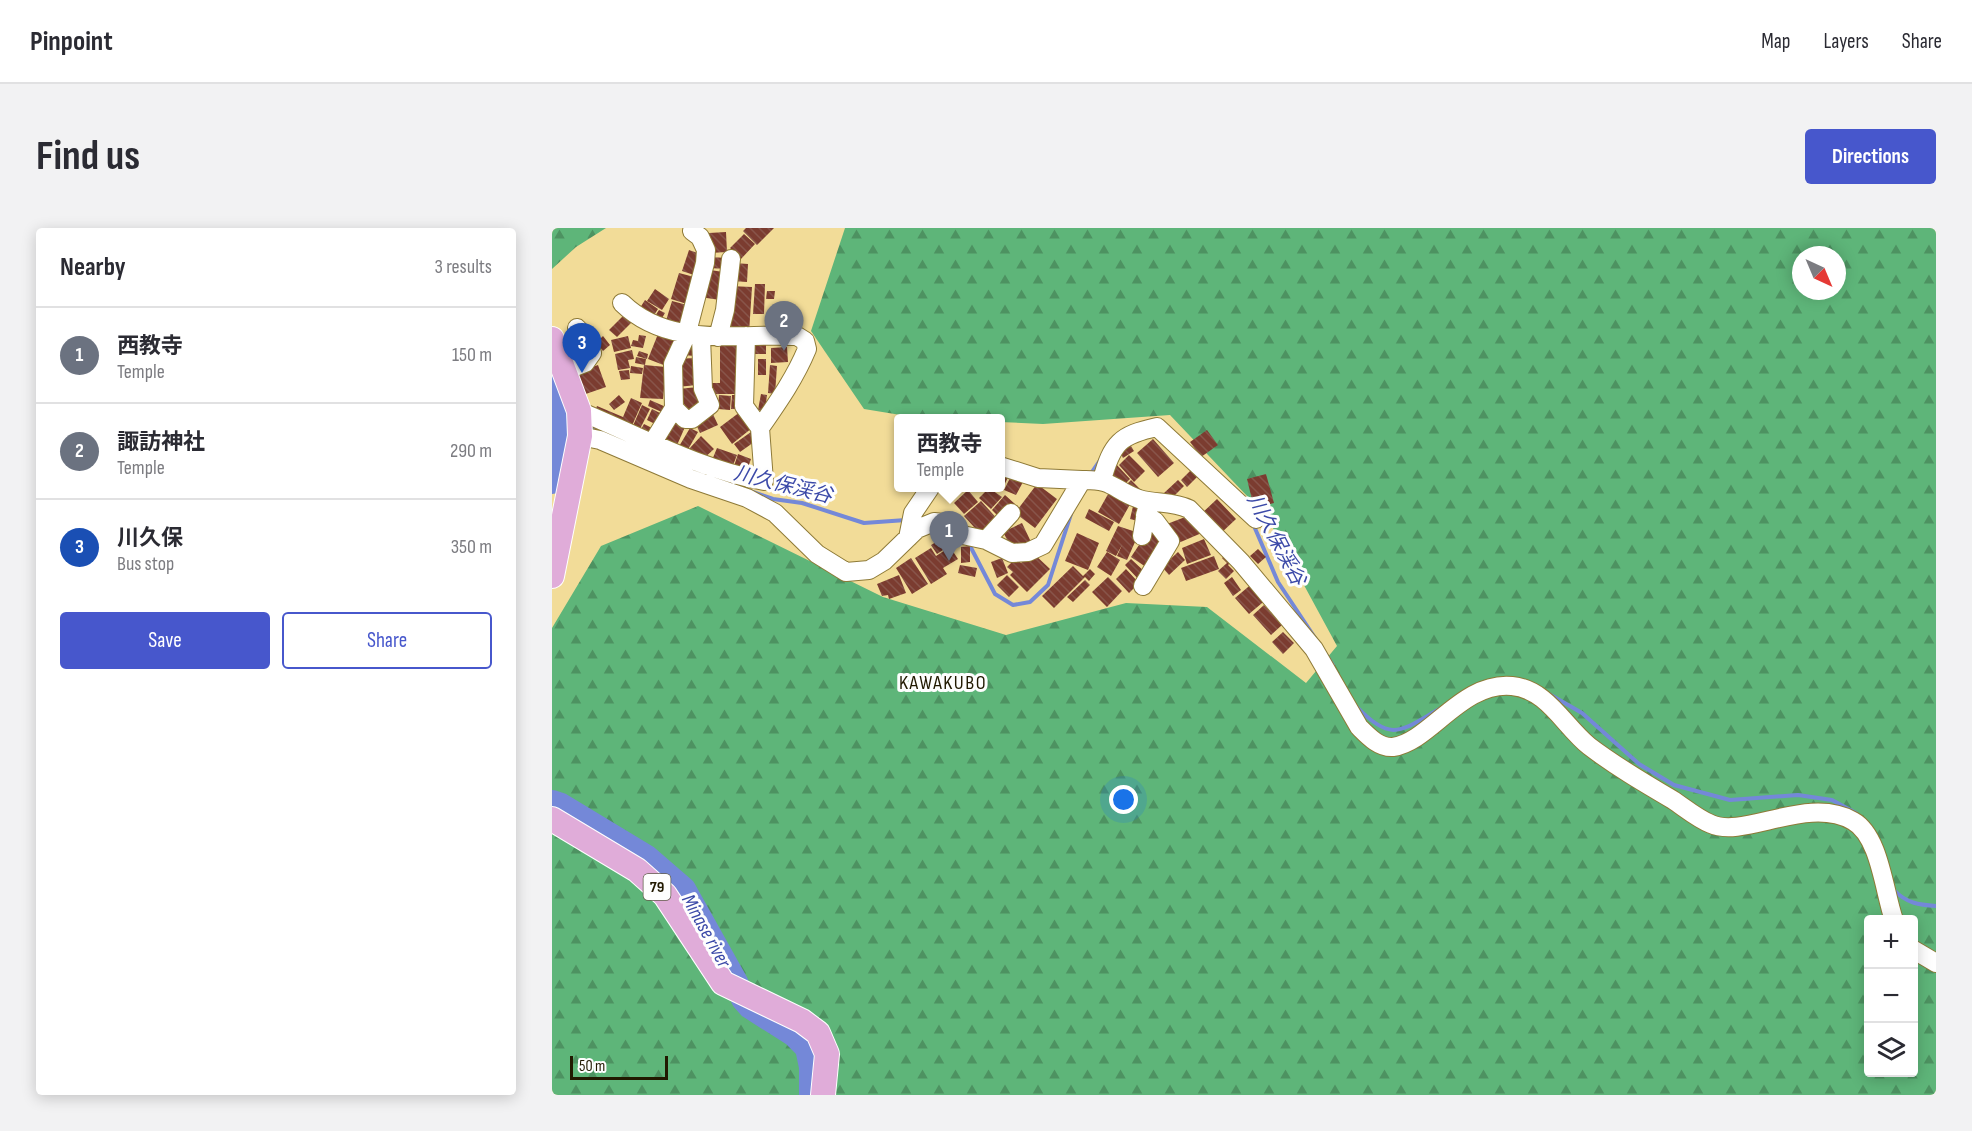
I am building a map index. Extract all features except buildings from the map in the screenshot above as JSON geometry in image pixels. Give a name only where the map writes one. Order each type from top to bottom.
[{"type":"main road","points":[[552,339],[565,371],[579,424],[552,576]]},
{"type":"main road","name":"79","points":[[552,819],[637,870],[665,895],[723,983],[802,1021],[818,1033],[827,1054],[823,1095]]},
{"type":"street","points":[[674,408],[685,419],[692,419],[710,405],[703,389],[702,336],[706,250],[700,237],[692,231]]},
{"type":"street","points":[[652,442],[674,408],[673,364],[725,310],[731,260]]},
{"type":"street","points":[[622,303],[634,315],[702,336],[797,336],[805,341],[807,349],[788,388],[760,428]]},
{"type":"street","points":[[565,371],[585,363],[592,353],[586,339],[577,328]]},
{"type":"street","points":[[579,424],[600,440],[679,465],[764,481],[760,428],[744,406],[746,336]]},
{"type":"street","points":[[579,424],[652,442],[679,465],[775,513],[817,554],[846,572],[869,570],[884,561],[918,529],[934,522],[943,523],[958,534],[986,540],[1012,553],[1028,552],[1043,545],[1082,480]]},
{"type":"street","points":[[1102,480],[1117,442],[1130,433],[1157,427],[1256,519]]},
{"type":"street","points":[[1005,468],[1038,478],[1102,480],[1146,508],[1170,541],[1143,586]]},
{"type":"street","points":[[908,538],[913,513],[927,492]]},
{"type":"street","points":[[1146,508],[1180,505],[1190,509],[1240,562],[1314,649],[1359,727],[1369,738],[1392,747],[1405,743],[1458,704],[1494,687],[1524,687],[1541,697],[1586,744],[1710,824],[1734,827],[1788,815],[1810,813],[1843,816],[1854,822],[1870,839],[1893,915]]},
{"type":"street","points":[[1142,536],[1146,508]]},
{"type":"street","points":[[986,540],[1011,513]]},
{"type":"street","points":[[1918,952],[1936,963]]},
{"type":"green space","points":[[552,228],[606,228],[576,247],[552,269]]},
{"type":"green space","points":[[845,228],[1936,228],[1936,1095],[552,1095],[552,628],[601,546],[698,506],[883,597],[1006,635],[1126,603],[1207,607],[1306,683],[1337,646],[1267,517],[1170,415],[1043,424],[1005,422],[1005,414],[895,414],[864,409],[811,331]]},
{"type":"waterway","name":"Minase river","points":[[552,374],[564,419],[552,482]]},
{"type":"waterway","name":"川久保渓谷","points":[[587,425],[605,433]]},
{"type":"waterway","name":"川久保渓谷","points":[[1090,475],[1101,459]]},
{"type":"waterway","name":"川久保渓谷","points":[[750,491],[773,499],[802,503],[864,523],[906,520]]},
{"type":"waterway","name":"川久保渓谷","points":[[968,542],[995,594],[1013,605],[1030,602],[1048,585],[1072,511]]},
{"type":"waterway","name":"川久保渓谷","points":[[1254,526],[1278,582],[1333,665]]},
{"type":"waterway","name":"川久保渓谷","points":[[1549,694],[1582,713],[1639,764],[1674,785],[1730,800],[1798,795],[1832,800],[1856,813]]},
{"type":"waterway","name":"川久保渓谷","points":[[1357,707],[1379,726],[1398,730],[1441,708]]},
{"type":"waterway","name":"Minase river","points":[[552,802],[561,805],[647,857],[684,889],[736,982],[743,999],[750,1007],[794,1035],[807,1048],[811,1067],[811,1095]]},
{"type":"waterway","name":"川久保渓谷","points":[[1894,890],[1903,898],[1913,902],[1936,906]]},
{"type":"place","name":"諏訪神社","points":[[784,351]]},
{"type":"place","name":"川久保","points":[[582,373]]},
{"type":"place","name":"西教寺","points":[[949,561]]},
{"type":"district","name":"KAWAKUBO","points":[[943,683]]}]
